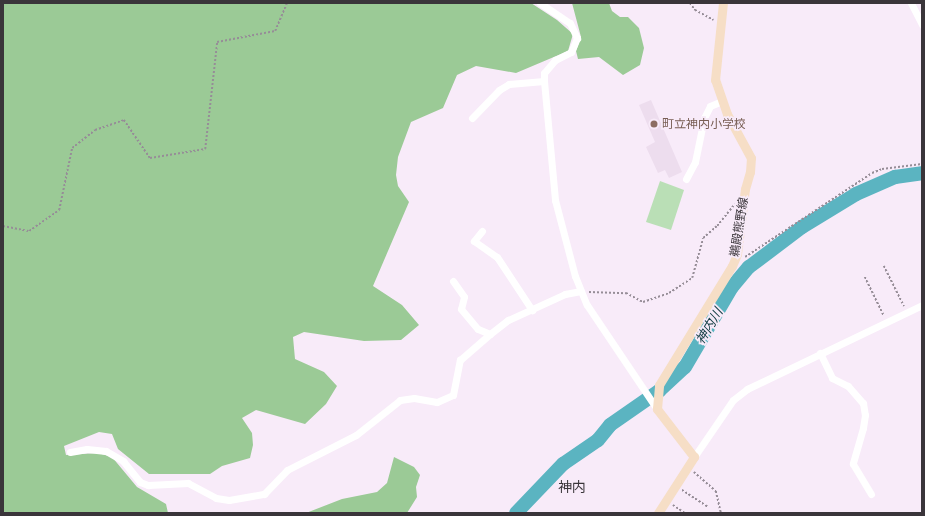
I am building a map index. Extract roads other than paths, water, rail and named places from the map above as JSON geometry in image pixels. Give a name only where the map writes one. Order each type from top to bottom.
[{"type":"main road","name":"鵜殿熊野線","points":[[657,409],[659,385],[664,374],[688,341],[737,254],[751,158],[722,101],[715,80],[723,3]]},
{"type":"main road","points":[[657,409],[694,457],[658,513]]},
{"type":"street","points":[[540,3],[570,23],[577,38],[571,52],[555,60],[544,73],[544,81],[555,200],[581,291],[587,305],[657,409]]},
{"type":"street","points":[[911,3],[922,26]]},
{"type":"street","points":[[472,118],[499,90],[509,84],[544,81]]},
{"type":"street","points":[[686,180],[695,162],[704,118],[710,106],[722,101]]},
{"type":"street","points":[[482,231],[474,242],[497,257],[532,310]]},
{"type":"street","points":[[453,281],[464,297],[461,309],[478,329],[490,334]]},
{"type":"street","points":[[70,452],[86,449],[106,450],[122,461],[140,482],[148,485],[188,483],[216,498],[229,500],[264,494],[287,470],[356,435],[400,400],[414,398],[437,402],[453,395],[460,360],[490,334],[508,320],[565,294],[581,291]]},
{"type":"street","points":[[694,457],[733,400],[764,379],[922,304]]},
{"type":"street","points":[[820,353],[832,378],[848,386],[863,403],[863,428],[853,464],[871,494]]},
{"type":"waterway","name":"神内川","points":[[516,513],[563,464],[598,440],[610,425],[659,391],[685,367],[732,287],[749,267],[802,227],[856,194],[895,177],[922,173]]},
{"type":"place","name":"町立神内小学校","points":[[654,124]]},
{"type":"district","name":"神内","points":[[572,487]]}]
